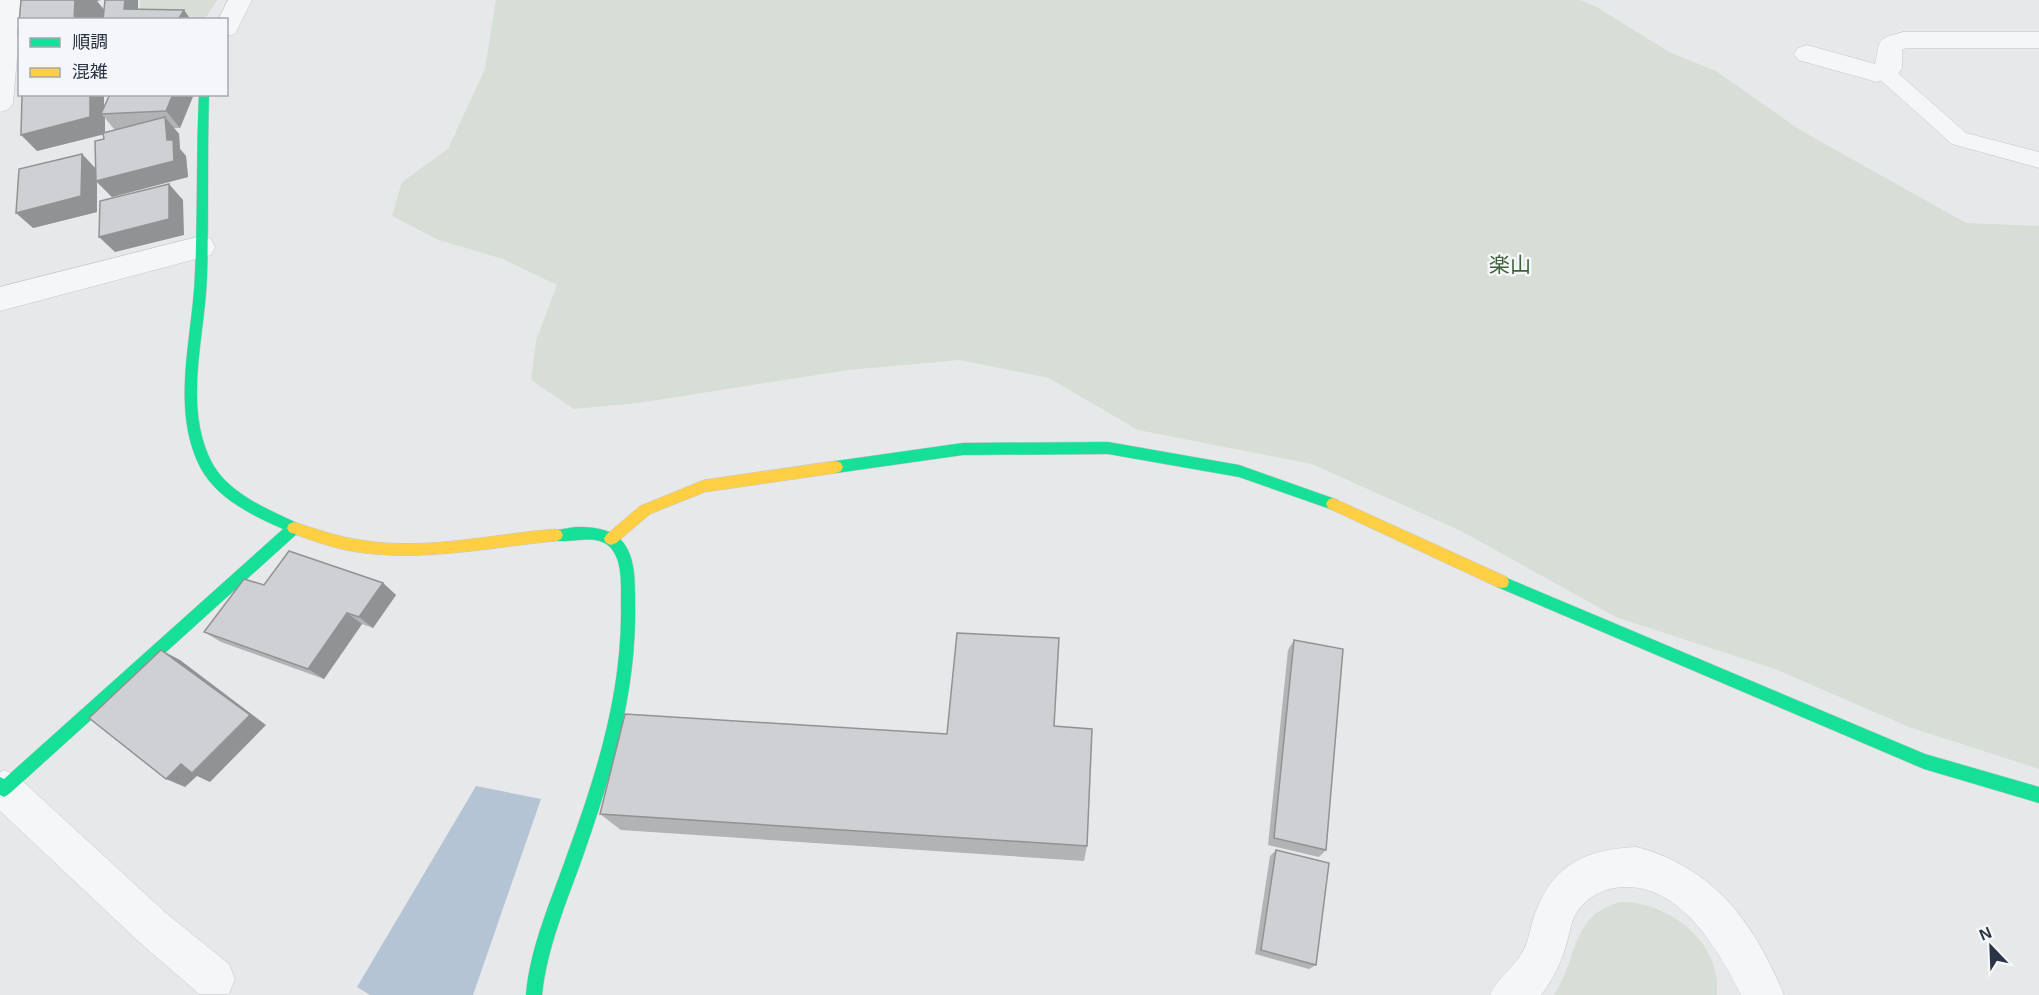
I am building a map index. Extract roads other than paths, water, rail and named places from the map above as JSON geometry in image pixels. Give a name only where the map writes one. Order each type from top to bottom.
[{"type":"street","points":[[0,103],[10,0]]},
{"type":"street","points":[[228,24],[240,0]]},
{"type":"street","points":[[1807,54],[1877,73],[1889,68],[1888,46],[1903,40],[2039,40]]},
{"type":"street","points":[[204,96],[201,247],[193,395],[196,434],[201,455],[212,475],[230,493],[255,509],[294,528],[338,544],[381,551],[411,552],[510,538],[595,535],[611,539],[622,553],[630,579],[628,650],[614,736],[545,940],[536,972],[534,995]]},
{"type":"street","points":[[0,299],[201,247]]},
{"type":"street","points":[[611,539],[645,510],[669,498],[716,484],[963,448],[1108,448],[1168,457],[1239,471],[1318,497],[1532,596],[1924,761],[2039,795]]},
{"type":"street","points":[[214,979],[152,927],[2,787],[294,528]]},
{"type":"street","points":[[1511,995],[1526,982],[1540,959],[1562,899],[1586,877],[1621,866],[1644,868],[1669,877],[1689,890],[1713,913],[1732,939],[1763,995]]},
{"type":"lane","points":[[1884,72],[1959,139],[2039,160]]},
{"type":"water","points":[[476,786],[541,799],[473,995],[370,995],[357,987]]},
{"type":"park label","name":"楽山","points":[[1510,264]]}]
